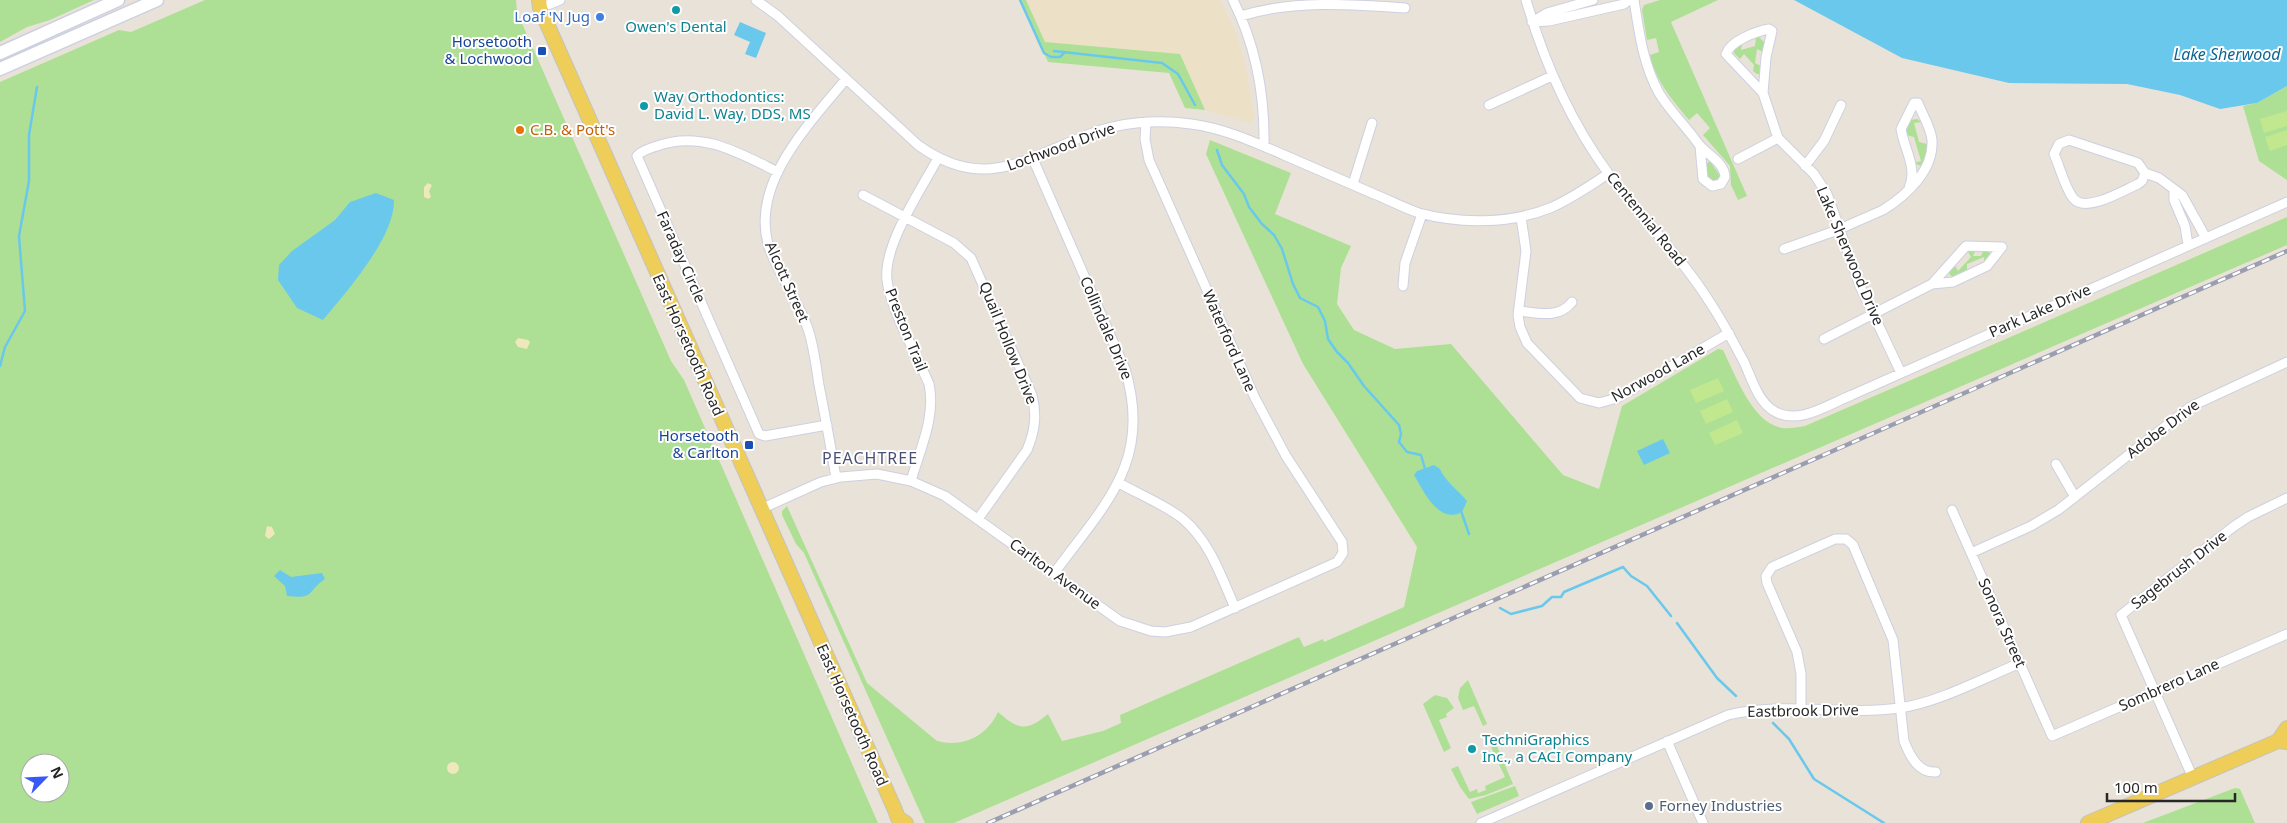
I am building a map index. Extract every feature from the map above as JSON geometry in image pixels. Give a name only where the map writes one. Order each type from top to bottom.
[{"type":"main road","points":[[0,53],[118,0]]},
{"type":"main road","points":[[0,69],[157,0]]},
{"type":"main road","name":"East Horsetooth Road","points":[[537,3],[900,821]]},
{"type":"main road","points":[[2088,823],[2283,742],[2287,728]]},
{"type":"street","points":[[537,3],[560,0]]},
{"type":"street","name":"Lochwood Drive","points":[[756,0],[778,16],[918,145],[938,158],[966,167],[992,169],[1017,165],[1088,134],[1122,125],[1146,122],[1193,124],[1214,128],[1264,146],[1422,214],[1476,220],[1521,217],[1564,201],[1608,174]]},
{"type":"street","points":[[1233,0],[1241,16],[1255,58],[1263,105],[1264,146]]},
{"type":"street","points":[[1241,16],[1266,5],[1297,0],[1404,8]]},
{"type":"street","name":"Centennial Road","points":[[1526,0],[1552,76],[1578,126],[1608,174],[1691,274],[1729,332],[1766,404],[1780,414],[1793,416]]},
{"type":"street","points":[[1532,22],[1547,12],[1593,0]]},
{"type":"street","points":[[1532,22],[1549,21],[1624,4],[1629,0]]},
{"type":"street","points":[[1634,0],[1642,51],[1649,73],[1667,104],[1700,146]]},
{"type":"street","name":"Lake Sherwood Drive","points":[[1763,93],[1726,54],[1728,49],[1740,40],[1769,29],[1772,30],[1766,57],[1763,93],[1778,138],[1824,188],[1856,278],[1901,373]]},
{"type":"street","points":[[1489,105],[1552,76]]},
{"type":"street","name":"Alcott Street","points":[[836,478],[808,330],[776,263],[767,238],[766,217],[768,194],[778,172],[809,124],[846,79]]},
{"type":"street","points":[[1784,249],[1835,231],[1837,228],[1883,210],[1909,188],[1922,175],[1931,161],[1932,139],[1918,103],[1914,103],[1901,129],[1912,171],[1913,180],[1909,188]]},
{"type":"street","points":[[1805,166],[1824,141],[1841,105]]},
{"type":"street","name":"Waterford Lane","points":[[1146,122],[1145,139],[1149,160],[1255,398],[1286,456],[1343,547]]},
{"type":"street","points":[[1353,184],[1372,123]]},
{"type":"street","points":[[1738,159],[1778,138]]},
{"type":"street","name":"Faraday Circle","points":[[778,172],[730,148],[704,141],[673,141],[650,148],[637,156],[759,434],[765,436],[826,424]]},
{"type":"street","points":[[2145,173],[2142,181],[2138,184],[2091,204],[2083,204],[2072,198],[2054,154],[2056,148],[2063,141],[2073,141],[2138,163],[2145,173],[2159,178],[2174,191],[2182,195],[2206,238]]},
{"type":"street","name":"Preston Trail","points":[[911,481],[931,415],[932,405],[928,384],[891,298],[887,281],[888,258],[891,246],[938,158]]},
{"type":"street","name":"Collindale Drive","points":[[1033,159],[1121,360],[1130,386],[1133,403],[1133,441],[1119,484],[1055,572]]},
{"type":"street","points":[[2174,191],[2174,200],[2185,226],[2188,245]]},
{"type":"street","name":"Quail Hollow Drive","points":[[863,195],[954,243],[971,258],[1035,404],[1034,429],[1027,450],[978,519]]},
{"type":"street","name":"Park Lake Drive","points":[[1793,416],[1804,415],[1901,373],[2287,202]]},
{"type":"street","points":[[1403,286],[1405,263],[1422,214]]},
{"type":"street","name":"Norwood Lane","points":[[1521,217],[1526,251],[1519,311],[1520,327],[1527,343],[1569,390],[1585,401],[1607,402],[1617,398],[1729,332]]},
{"type":"street","points":[[1824,339],[1932,284],[1953,282],[1987,266],[2001,245],[1966,246],[1932,284]]},
{"type":"street","points":[[1519,311],[1556,314],[1563,311],[1572,302]]},
{"type":"street","name":"Adobe Drive","points":[[1971,553],[2031,526],[2075,497],[2190,407],[2287,362]]},
{"type":"street","points":[[2056,464],[2075,497]]},
{"type":"street","name":"Carlton Avenue","points":[[761,509],[836,478],[877,474],[911,481],[938,493],[978,519],[1055,572],[1120,621],[1151,631],[1165,632],[1191,627],[1337,562],[1343,553],[1343,547]]},
{"type":"street","points":[[1119,484],[1170,510],[1198,533],[1212,555],[1235,608]]},
{"type":"street","name":"Sagebrush Drive","points":[[2193,778],[2121,615],[2233,527],[2248,517],[2287,498]]},
{"type":"street","name":"Sonora Street","points":[[1952,510],[2052,736]]},
{"type":"street","points":[[1801,710],[1798,658],[1766,583],[1766,576],[1772,567],[1836,539],[1846,539],[1853,545],[1893,640],[1902,731],[1909,753],[1920,768],[1925,771],[1936,772]]},
{"type":"street","name":"Sombrero Lane","points":[[2052,736],[2287,634]]},
{"type":"street","name":"Eastbrook Drive","points":[[1480,823],[1728,715],[1742,711],[1900,708],[1928,702],[2020,663]]},
{"type":"street","points":[[1667,742],[1703,823]]},
{"type":"shaded area","points":[[1026,0],[1220,0],[1236,33],[1247,72],[1254,120],[1250,123],[1205,110],[1179,54],[1045,42]]},
{"type":"green space","points":[[0,0],[94,0],[50,20],[27,27],[0,42]]},
{"type":"green space","points":[[205,0],[516,0],[517,12],[671,361],[684,380],[878,823],[0,823],[0,82],[119,30],[131,32]]},
{"type":"green space","points":[[1020,0],[1026,0],[1045,42],[1180,54],[1205,110],[1185,108],[1169,73],[1048,62]]},
{"type":"green space","points":[[1660,0],[1718,0],[1671,22],[1747,196],[1738,200],[1731,185],[1730,166],[1703,135],[1710,128],[1697,113],[1689,120],[1665,90],[1652,64],[1650,55],[1659,52],[1656,38],[1647,40],[1642,10],[1644,5]]},
{"type":"green space","points":[[1759,37],[1765,43],[1763,52],[1757,49],[1755,63],[1761,66],[1760,74],[1757,74],[1753,71],[1754,65],[1744,54],[1740,59],[1734,53],[1735,48],[1742,44],[1741,50],[1755,46],[1756,38]]},
{"type":"green space","points":[[2287,86],[2287,180],[2259,161],[2243,106],[2257,103]]},
{"type":"green space","points":[[2287,111],[2287,126],[2264,133],[2260,119]]},
{"type":"green space","points":[[1917,119],[1922,122],[1914,123],[1919,142],[1927,144],[1926,158],[1921,166],[1913,163],[1921,161],[1914,137],[1906,135],[1905,129],[1910,120]]},
{"type":"green space","points":[[2287,130],[2287,145],[2270,151],[2265,137]]},
{"type":"green space","points":[[1210,140],[1291,173],[1275,214],[1351,246],[1341,268],[1337,304],[1354,330],[1395,349],[1451,344],[1563,475],[1599,489],[1622,406],[1718,349],[1723,350],[1739,384],[1753,407],[1762,417],[1771,424],[1782,428],[1805,426],[2287,217],[2287,245],[954,823],[925,823],[804,553],[796,544],[782,515],[782,511],[787,506],[867,683],[937,741],[947,743],[965,741],[981,734],[998,712],[1017,725],[1023,726],[1034,724],[1048,714],[1062,741],[1103,731],[1121,723],[1120,715],[1299,637],[1304,647],[1323,639],[1324,642],[1404,607],[1417,547],[1303,364],[1206,154]]},
{"type":"green space","points":[[1710,161],[1720,176],[1717,180],[1712,181],[1708,177],[1706,164]]},
{"type":"green space","points":[[1976,249],[1973,256],[1981,256],[1984,249],[1990,253],[1984,263],[1984,257],[1967,264],[1967,271],[1954,277],[1950,275],[1949,271],[1954,264],[1958,271],[1971,257],[1967,250]]},
{"type":"green space","points":[[1718,378],[1724,391],[1696,403],[1690,390]]},
{"type":"green space","points":[[1727,399],[1733,412],[1706,424],[1700,411]]},
{"type":"green space","points":[[1737,420],[1743,433],[1715,445],[1709,433]]},
{"type":"green space","points":[[1468,680],[1487,724],[1483,726],[1474,706],[1463,710],[1458,698],[1460,688]]},
{"type":"green space","points":[[1435,695],[1447,698],[1454,708],[1446,714],[1447,717],[1439,720],[1451,748],[1444,752],[1423,704]]},
{"type":"green space","points":[[1496,744],[1513,784],[1486,795],[1469,799],[1460,787],[1451,769],[1458,766],[1470,792],[1477,789],[1478,793],[1486,790],[1485,786],[1505,777],[1491,747]]},
{"type":"green space","points":[[1515,786],[1519,796],[1477,814],[1471,802]]},
{"type":"green space","points":[[2235,788],[2240,789],[2255,823],[2143,823]]},
{"type":"sand","points":[[428,183],[432,185],[429,191],[431,197],[428,199],[424,197],[424,187]]},
{"type":"sand","points":[[518,338],[530,342],[527,349],[518,347],[515,342]]},
{"type":"sand","points":[[267,526],[272,527],[275,534],[269,539],[265,536]]},
{"type":"sand","points":[[453,762],[459,768],[453,774],[447,768]]},
{"type":"water","name":"Lake Sherwood","points":[[1794,0],[2287,0],[2287,86],[2257,103],[2220,109],[2180,95],[2127,84],[2009,83],[1902,58]]},
{"type":"water","points":[[740,22],[766,33],[756,58],[745,54],[750,42],[734,35]]},
{"type":"water","points":[[376,193],[394,200],[387,230],[368,263],[323,320],[297,308],[278,280],[279,265],[292,251],[335,220],[350,202]]},
{"type":"water","points":[[1663,439],[1670,453],[1644,465],[1637,451]]},
{"type":"water","points":[[1434,465],[1440,469],[1448,481],[1467,501],[1463,510],[1458,514],[1450,515],[1443,513],[1437,508],[1426,496],[1414,475],[1417,471]]},
{"type":"water","points":[[280,570],[291,577],[322,573],[325,579],[306,596],[287,596],[285,586],[274,576]]},
{"type":"waterway","points":[[1020,0],[1044,53],[1051,57],[1060,57],[1064,53]]},
{"type":"waterway","points":[[1054,51],[1162,63],[1178,74],[1195,105]]},
{"type":"waterway","points":[[0,366],[5,347],[25,311],[19,236],[29,181],[29,135],[37,87]]},
{"type":"waterway","points":[[1217,150],[1222,165],[1244,194],[1249,207],[1262,224],[1274,235],[1282,249],[1293,284],[1300,298],[1318,307],[1325,321],[1328,339],[1364,386],[1399,425],[1401,434],[1399,442],[1407,452],[1421,455],[1425,469]]},
{"type":"waterway","points":[[1461,511],[1469,534]]},
{"type":"waterway","points":[[1500,608],[1511,614],[1542,606],[1552,597],[1561,597],[1564,592],[1623,567],[1631,576],[1647,586],[1671,616]]},
{"type":"waterway","points":[[1677,623],[1717,678],[1736,696]]},
{"type":"waterway","points":[[1773,723],[1789,739],[1814,779],[1884,823]]},
{"type":"railway","points":[[988,823],[2287,251]]},
{"type":"place","name":"Owen's Dental","points":[[676,10]]},
{"type":"place","name":"Loaf 'N Jug","points":[[600,17]]},
{"type":"place","name":"Horsetooth & Lochwood","points":[[542,51]]},
{"type":"place","name":"Way Orthodontics: David L. Way, DDS, MS","points":[[644,106]]},
{"type":"place","name":"C.B. & Pott's","points":[[520,130]]},
{"type":"place","name":"Horsetooth & Carlton","points":[[749,445]]},
{"type":"place","name":"TechniGraphics Inc., a CACI Company","points":[[1472,749]]},
{"type":"place","name":"Forney Industries","points":[[1649,806]]},
{"type":"district","name":"PEACHTREE","points":[[870,458]]}]
